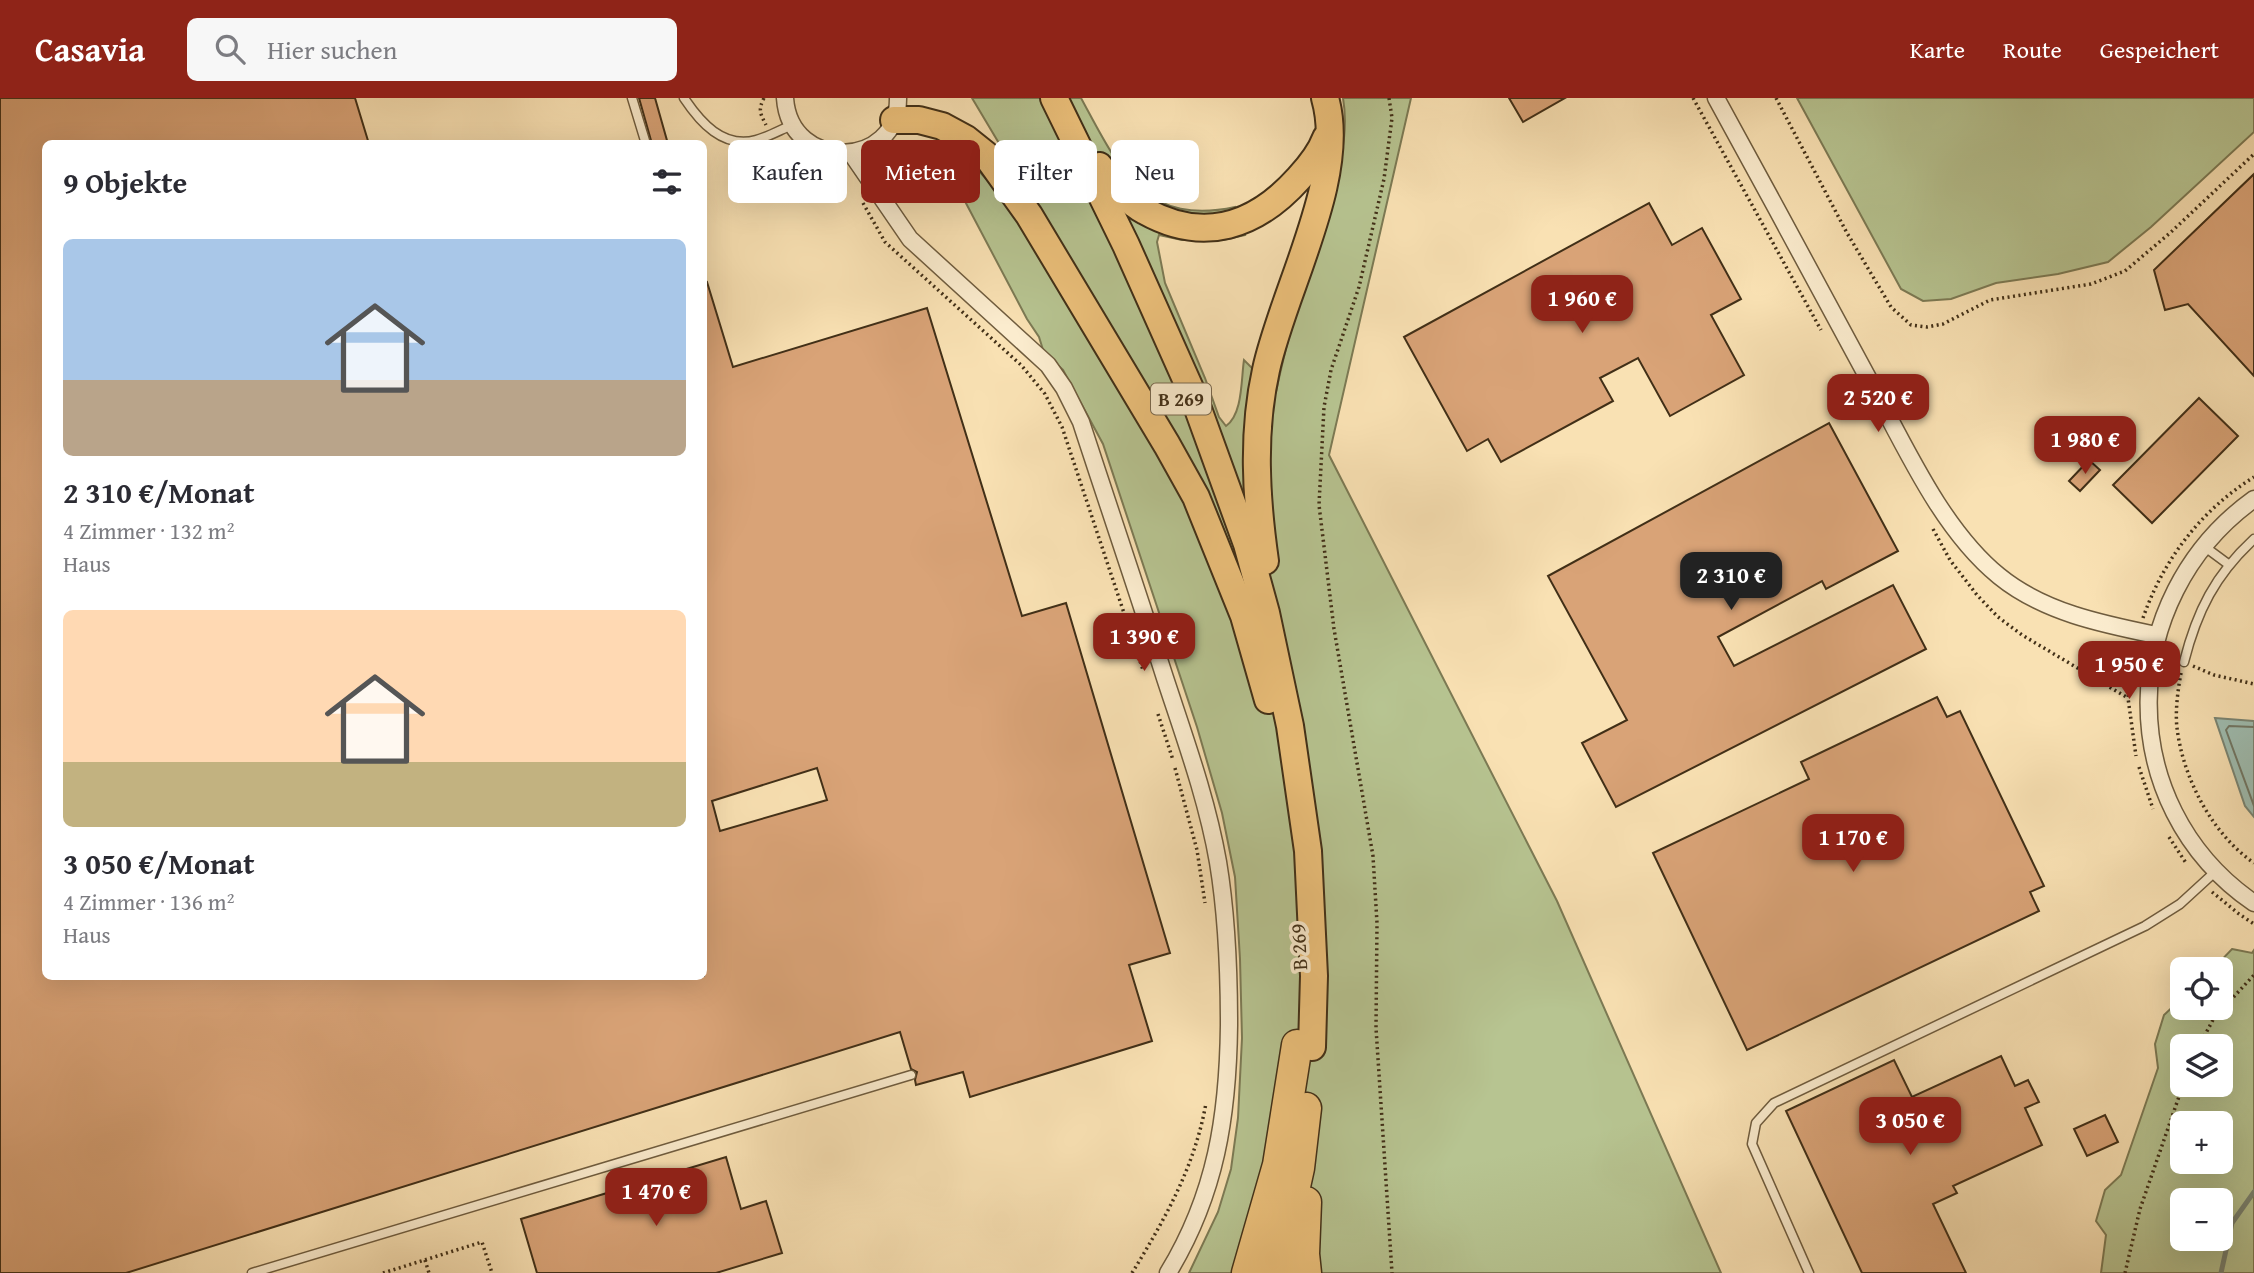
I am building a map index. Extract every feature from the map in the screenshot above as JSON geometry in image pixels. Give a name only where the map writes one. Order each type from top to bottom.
[{"type":"highway","points":[[1247,1273],[1278,1165],[1305,1046]]},
{"type":"highway","points":[[1262,1273],[1285,1165],[1305,1046]]},
{"type":"highway","points":[[1276,1273],[1299,1168],[1305,1046]]},
{"type":"highway","points":[[1305,1046],[1311,1125],[1304,1254],[1306,1273]]},
{"type":"main road","points":[[1282,721],[1256,484],[1257,443],[1265,372],[1276,330],[1322,195],[1331,127],[1325,98]]},
{"type":"main road","points":[[1052,102],[1121,192],[1144,211],[1170,222],[1193,226],[1218,228],[1241,223],[1283,197],[1310,166],[1331,127]]},
{"type":"main road","name":"B 269","points":[[1052,102],[1181,397],[1233,544],[1282,721],[1294,851],[1305,1046]]},
{"type":"main road","points":[[896,109],[919,120],[942,126],[966,139],[986,155],[1028,215],[1196,497],[1244,616],[1282,721]]},
{"type":"street","points":[[785,98],[792,125],[800,136],[824,151],[837,154],[851,153],[877,142],[887,132],[896,109]]},
{"type":"street","points":[[1716,98],[1915,463],[1968,548],[2000,577],[2040,604],[2157,635]]},
{"type":"street","points":[[851,153],[910,239],[1048,365],[1072,401],[1086,435],[1192,760],[1217,860],[1226,921],[1229,1049],[1223,1119],[1213,1170],[1188,1240],[1168,1273]]},
{"type":"street","points":[[2254,499],[2226,521],[2203,545],[2168,603],[2149,671],[2148,706],[2151,742],[2160,777],[2174,810],[2192,841],[2216,871],[2254,903]]},
{"type":"lane","points":[[632,98],[645,140]]},
{"type":"lane","points":[[684,98],[700,120],[717,136],[740,143],[756,140],[792,125]]},
{"type":"lane","points":[[2184,662],[2193,627],[2208,594],[2228,564],[2254,539]]},
{"type":"lane","points":[[2203,545],[2228,564]]},
{"type":"lane","points":[[1809,1273],[1752,1144],[1756,1123],[1774,1103],[2145,926],[2180,904],[2216,871]]},
{"type":"lane","points":[[252,1273],[911,1075]]},
{"type":"path","points":[[764,98],[759,112],[774,140]]},
{"type":"path","points":[[1389,98],[1392,118],[1384,179],[1359,287],[1331,370],[1324,407],[1320,505],[1334,629],[1373,856],[1377,923],[1376,1028],[1392,1273]]},
{"type":"path","points":[[1776,98],[1847,233],[1891,307],[1911,325],[1919,326],[1942,324],[1974,306],[2003,296],[2091,284],[2125,271],[2254,154]]},
{"type":"path","points":[[859,195],[886,242],[1021,365],[1045,394],[1062,427],[1145,676]]},
{"type":"path","points":[[2157,818],[2141,779],[2132,738],[2129,698],[2138,632],[2150,597],[2167,565],[2188,535],[2213,508],[2254,477]]},
{"type":"path","points":[[2254,684],[2214,675],[2184,662],[2179,681],[2176,726],[2187,770],[2203,804],[2219,829],[2254,863]]},
{"type":"path","points":[[1153,702],[1175,767],[1197,850],[1206,907]]},
{"type":"path","points":[[2163,827],[2179,855],[2203,883],[2239,914],[2254,923]]},
{"type":"path","points":[[2205,1034],[2214,1018],[2254,975]]},
{"type":"path","points":[[2125,1273],[2140,1209],[2179,1097]]},
{"type":"path","points":[[1132,1273],[1185,1177],[1200,1135],[1207,1098]]},
{"type":"path","points":[[385,1273],[482,1242],[492,1273]]},
{"type":"path","points":[[425,1260],[429,1273]]},
{"type":"green space","points":[[972,98],[1081,98],[1111,152],[1111,203],[1165,203],[1177,208],[1203,211],[1235,207],[1245,235],[1223,240],[1182,240],[1159,235],[1157,242],[1165,283],[1219,417],[1226,426],[1236,413],[1244,360],[1276,392],[1298,304],[1337,175],[1344,137],[1343,98],[1411,98],[1329,455],[1557,901],[1721,1273],[1189,1273],[1218,1212],[1231,1169],[1238,1118],[1242,1038],[1235,877],[1222,813],[1197,727],[1103,444],[1063,370],[1044,353],[1039,337],[966,203],[980,203],[980,172],[990,183],[994,176],[994,203],[1097,203],[1097,140],[997,140]]},
{"type":"green space","points":[[1797,98],[2254,98],[2254,132],[2151,227],[2108,262],[2058,274],[1996,283],[1951,299],[1923,301],[1901,289]]},
{"type":"green space","points":[[2232,949],[2252,953],[2254,950],[2254,1273],[2101,1273],[2106,1235],[2096,1221],[2105,1190],[2121,1175],[2158,1068],[2155,1044],[2164,1015],[2170,1009],[2170,1020],[2233,1020],[2233,957],[2224,957]]},
{"type":"water","points":[[2215,718],[2254,721],[2254,817],[2245,806]]},
{"type":"building","points":[[0,98],[355,98],[368,140],[42,140],[42,980],[707,980],[707,282],[733,367],[927,308],[1022,616],[1066,603],[1170,953],[1129,965],[1152,1041],[970,1097],[963,1072],[916,1085],[917,1072],[911,1069],[900,1032],[126,1273],[0,1273]],"holes":[[[817,768],[827,800],[720,831],[712,801]]]},
{"type":"building","points":[[639,98],[655,98],[667,140],[651,140]]},
{"type":"building","points":[[1509,98],[1565,98],[1523,122]]},
{"type":"building","points":[[2254,174],[2254,376],[2188,304],[2165,310],[2154,270]]},
{"type":"building","points":[[1649,203],[1672,245],[1702,228],[1741,299],[1711,315],[1744,375],[1670,416],[1638,358],[1600,378],[1613,401],[1501,462],[1488,439],[1467,451],[1404,337]]},
{"type":"building","points":[[2199,398],[2238,436],[2152,523],[2113,485]]},
{"type":"building","points":[[1829,423],[1898,551],[1826,589],[1822,581],[1718,637],[1734,666],[1893,585],[1926,649],[1616,807],[1582,743],[1627,720],[1548,576]]},
{"type":"building","points":[[2089,460],[2100,470],[2080,491],[2069,481]]},
{"type":"building","points":[[1937,697],[1947,717],[1960,711],[2044,886],[2030,892],[2039,911],[1747,1050],[1653,853],[1809,779],[1801,762]]},
{"type":"building","points":[[2001,1056],[2015,1086],[2028,1080],[2039,1102],[2025,1108],[2042,1145],[1953,1186],[1957,1193],[1933,1204],[1966,1273],[1862,1273],[1786,1111],[1894,1060],[1912,1097]]},
{"type":"building","points":[[2105,1115],[2118,1142],[2087,1156],[2074,1129]]},
{"type":"building","points":[[726,1157],[741,1209],[766,1201],[782,1253],[716,1273],[537,1273],[521,1219]]},
{"type":"waterway","points":[[2221,1273],[2232,1223],[2254,1192]]}]
